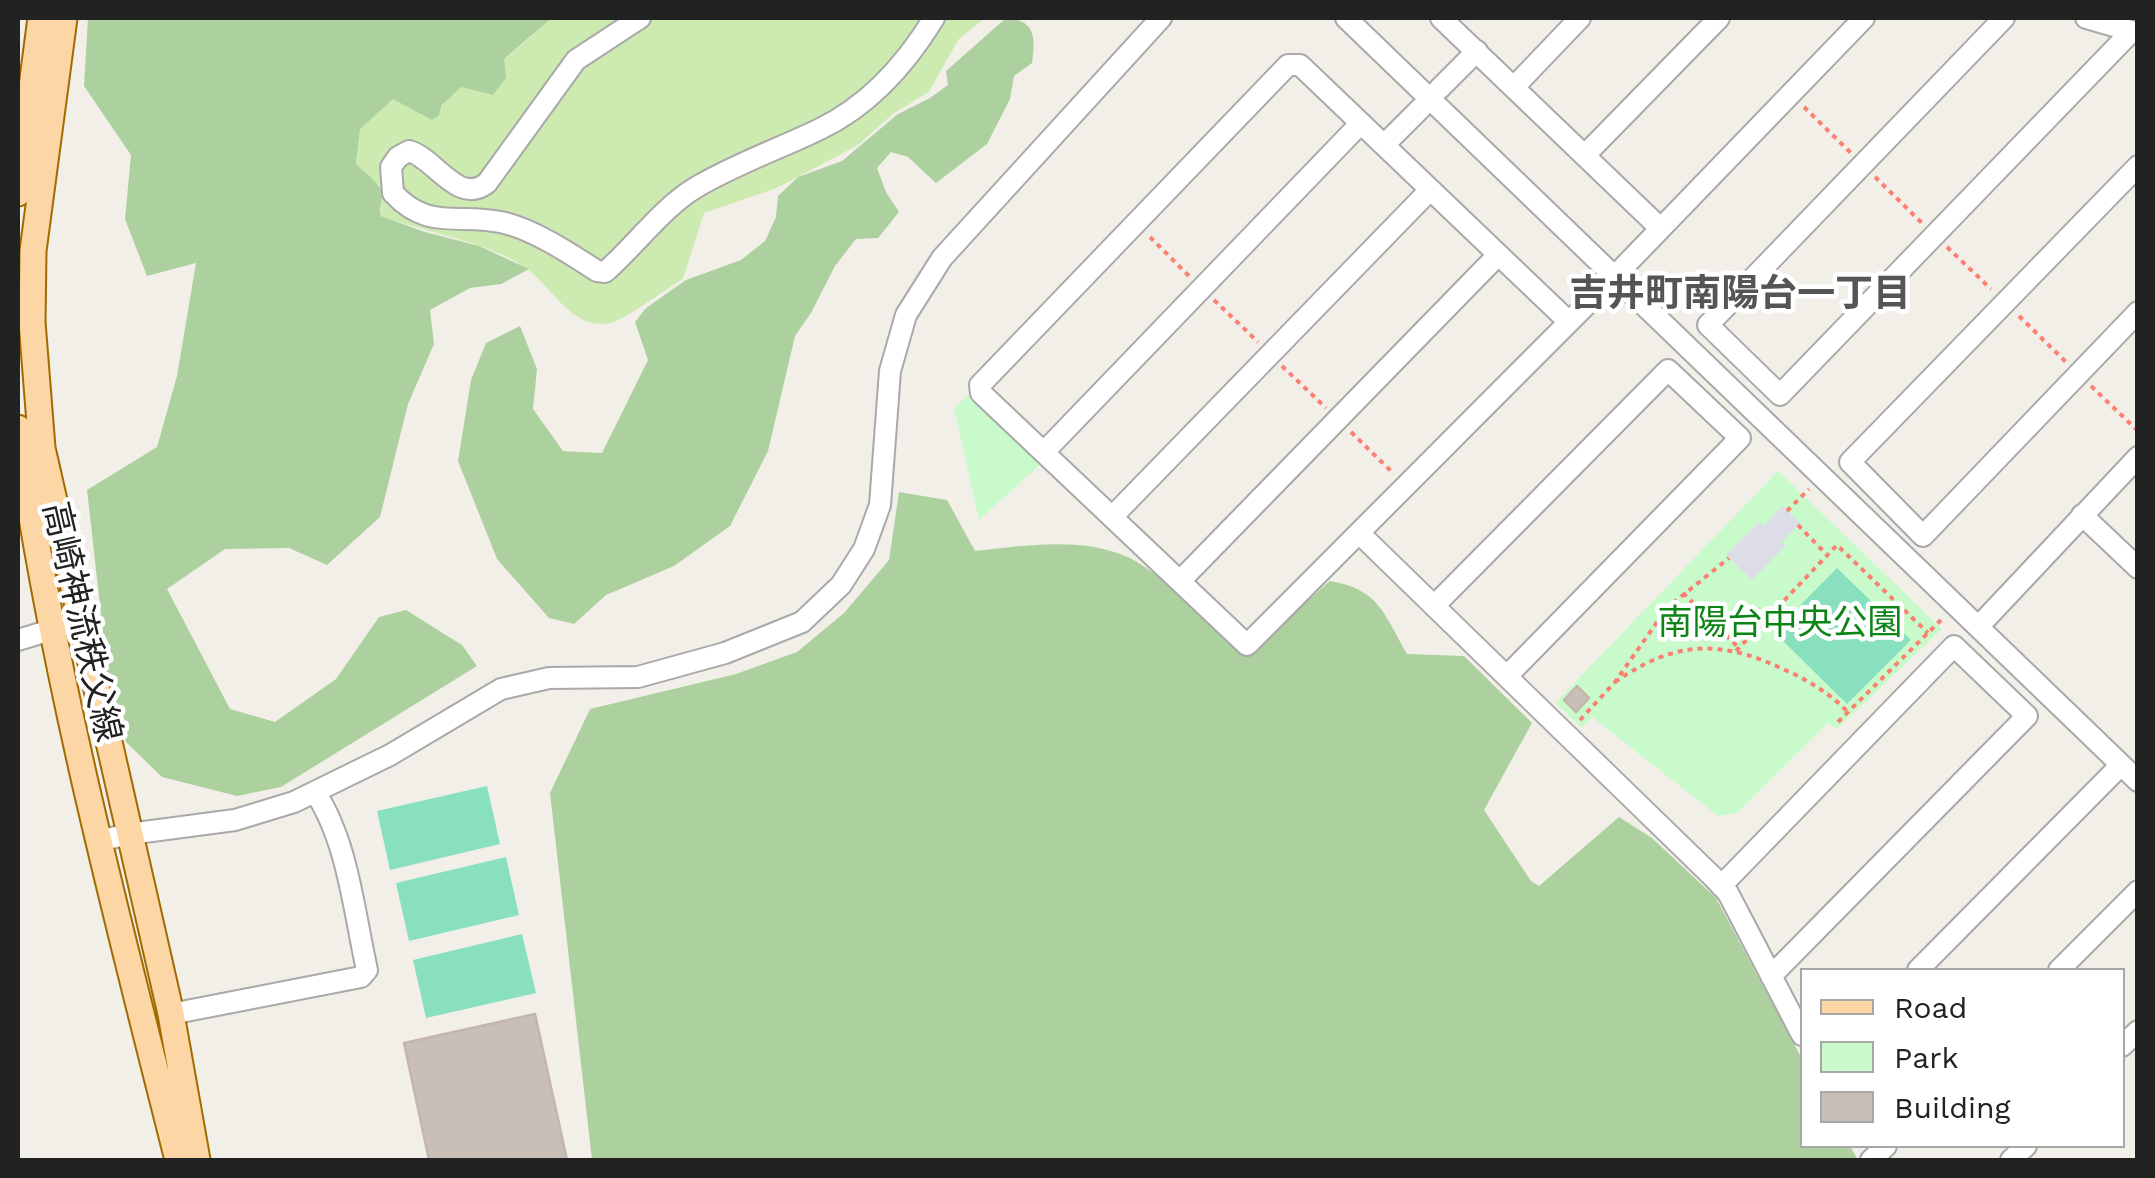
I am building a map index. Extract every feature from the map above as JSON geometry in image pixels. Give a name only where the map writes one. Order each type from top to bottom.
[{"type":"main road","points":[[18,192],[41,18]]},
{"type":"main road","name":"高崎神流秩父線","points":[[64,18],[33,251],[32,322],[42,448],[171,1014],[197,1160]]},
{"type":"main road","name":"高崎神流秩父線","points":[[18,428],[52,628],[98,841],[178,1160]]},
{"type":"street","points":[[640,18],[576,60],[478,190],[450,182],[420,154],[409,152],[398,157],[391,167],[394,193],[417,214],[506,224],[540,238],[596,271],[606,272],[691,191],[749,159],[824,127],[863,102],[898,72],[934,18]]},
{"type":"street","points":[[98,841],[234,820],[294,802],[390,755],[501,689],[550,678],[638,677],[724,654],[802,622],[841,585],[864,549],[880,505],[890,371],[906,315],[942,258],[1161,18]]},
{"type":"street","points":[[1346,18],[2138,782]]},
{"type":"street","points":[[1444,18],[1659,227]]},
{"type":"street","points":[[1514,87],[1580,18]]},
{"type":"street","points":[[1585,156],[1719,18]]},
{"type":"street","points":[[1568,321],[1300,65],[1288,65],[980,384],[981,392],[1248,646],[1612,278],[1864,18]]},
{"type":"street","points":[[2004,18],[1708,326],[1780,395],[2135,32],[2086,18]]},
{"type":"street","points":[[1439,90],[1476,51]]},
{"type":"street","points":[[1384,145],[1422,107]]},
{"type":"street","points":[[1044,452],[1361,123]]},
{"type":"street","points":[[2138,166],[1850,462],[1923,536],[2138,312]]},
{"type":"street","points":[[1112,516],[1430,190]]},
{"type":"street","points":[[1180,581],[1498,255]]},
{"type":"street","points":[[1434,606],[1668,370],[1740,438],[1507,676]]},
{"type":"street","points":[[1978,627],[2138,458]]},
{"type":"street","points":[[2082,516],[2138,568]]},
{"type":"street","points":[[1360,534],[1721,886],[1800,1031]]},
{"type":"street","points":[[18,640],[80,620]]},
{"type":"street","points":[[1721,886],[1954,646],[2026,716],[1771,976]]},
{"type":"street","points":[[1920,968],[2120,765]]},
{"type":"street","points":[[171,1014],[361,977],[367,970],[338,838],[315,792]]},
{"type":"street","points":[[2061,968],[2138,891]]},
{"type":"path","points":[[1790,94],[2138,431]]},
{"type":"path","points":[[1787,511],[1810,488]]},
{"type":"path","points":[[1798,525],[1828,555]]},
{"type":"path","points":[[1615,682],[1658,656],[1708,648],[1738,649],[1837,545],[1928,633]]},
{"type":"path","points":[[1566,734],[1615,682],[1660,616],[1729,558]]},
{"type":"path","points":[[1683,594],[1738,649],[1812,682],[1848,712]]},
{"type":"path","points":[[1838,722],[1944,617]]},
{"type":"green space","points":[[88,18],[552,18],[504,59],[506,78],[493,95],[461,87],[432,120],[393,99],[360,129],[356,164],[381,190],[381,216],[479,246],[529,269],[501,284],[470,288],[430,310],[434,344],[408,404],[380,517],[327,565],[289,548],[225,549],[167,589],[230,709],[275,722],[336,679],[379,617],[406,610],[462,645],[477,666],[281,787],[237,796],[162,777],[126,742],[110,694],[87,490],[157,447],[177,376],[196,263],[147,276],[125,219],[131,155],[84,86]]},
{"type":"green space","points":[[552,18],[985,18],[958,40],[929,92],[894,113],[858,145],[777,188],[704,213],[683,279],[618,320],[598,324],[575,315],[517,262],[480,246],[381,216],[379,186],[356,164],[360,128],[393,99],[439,115],[457,89],[510,54]]},
{"type":"green space","points":[[1006,18],[1028,26],[1034,45],[1032,63],[1014,76],[1010,99],[987,144],[936,183],[908,157],[891,152],[877,168],[899,212],[878,238],[856,239],[835,266],[795,336],[768,451],[730,526],[674,566],[606,595],[574,624],[549,618],[497,559],[458,461],[471,380],[486,343],[520,326],[537,369],[533,409],[563,451],[602,453],[648,360],[635,322],[646,308],[686,280],[741,260],[765,241],[776,217],[778,196],[798,177],[842,161],[898,114],[948,85],[946,71]]},
{"type":"green space","points":[[974,389],[1044,461],[979,520],[954,408]]},
{"type":"green space","name":"南陽台中央公園","points":[[1778,471],[1942,629],[1837,729],[1828,723],[1737,813],[1718,816],[1592,717],[1582,728],[1555,703]]},
{"type":"green space","points":[[899,492],[947,500],[975,551],[1030,545],[1087,546],[1138,562],[1170,586],[1244,655],[1330,581],[1359,590],[1385,615],[1407,654],[1464,656],[1532,723],[1484,810],[1531,881],[1539,886],[1619,817],[1652,838],[1716,898],[1800,1055],[1800,1148],[1851,1148],[1858,1160],[592,1160],[550,793],[590,709],[736,674],[797,652],[844,613],[889,560]]},
{"type":"green space","points":[[1837,568],[1911,640],[1847,704],[1774,632]]},
{"type":"green space","points":[[487,786],[500,844],[390,870],[377,811]]},
{"type":"green space","points":[[506,857],[519,915],[409,941],[396,883]]},
{"type":"green space","points":[[522,934],[536,993],[426,1018],[413,960]]},
{"type":"shaded area","points":[[1782,506],[1800,523],[1782,542],[1785,546],[1752,580],[1726,555],[1759,522],[1764,526]]},
{"type":"building","points":[[1577,686],[1589,698],[1576,712],[1564,700]]},
{"type":"building","points":[[535,1014],[567,1160],[429,1160],[404,1043]]},
{"type":"district","name":"吉井町南陽台一丁目","points":[[1740,295]]}]
